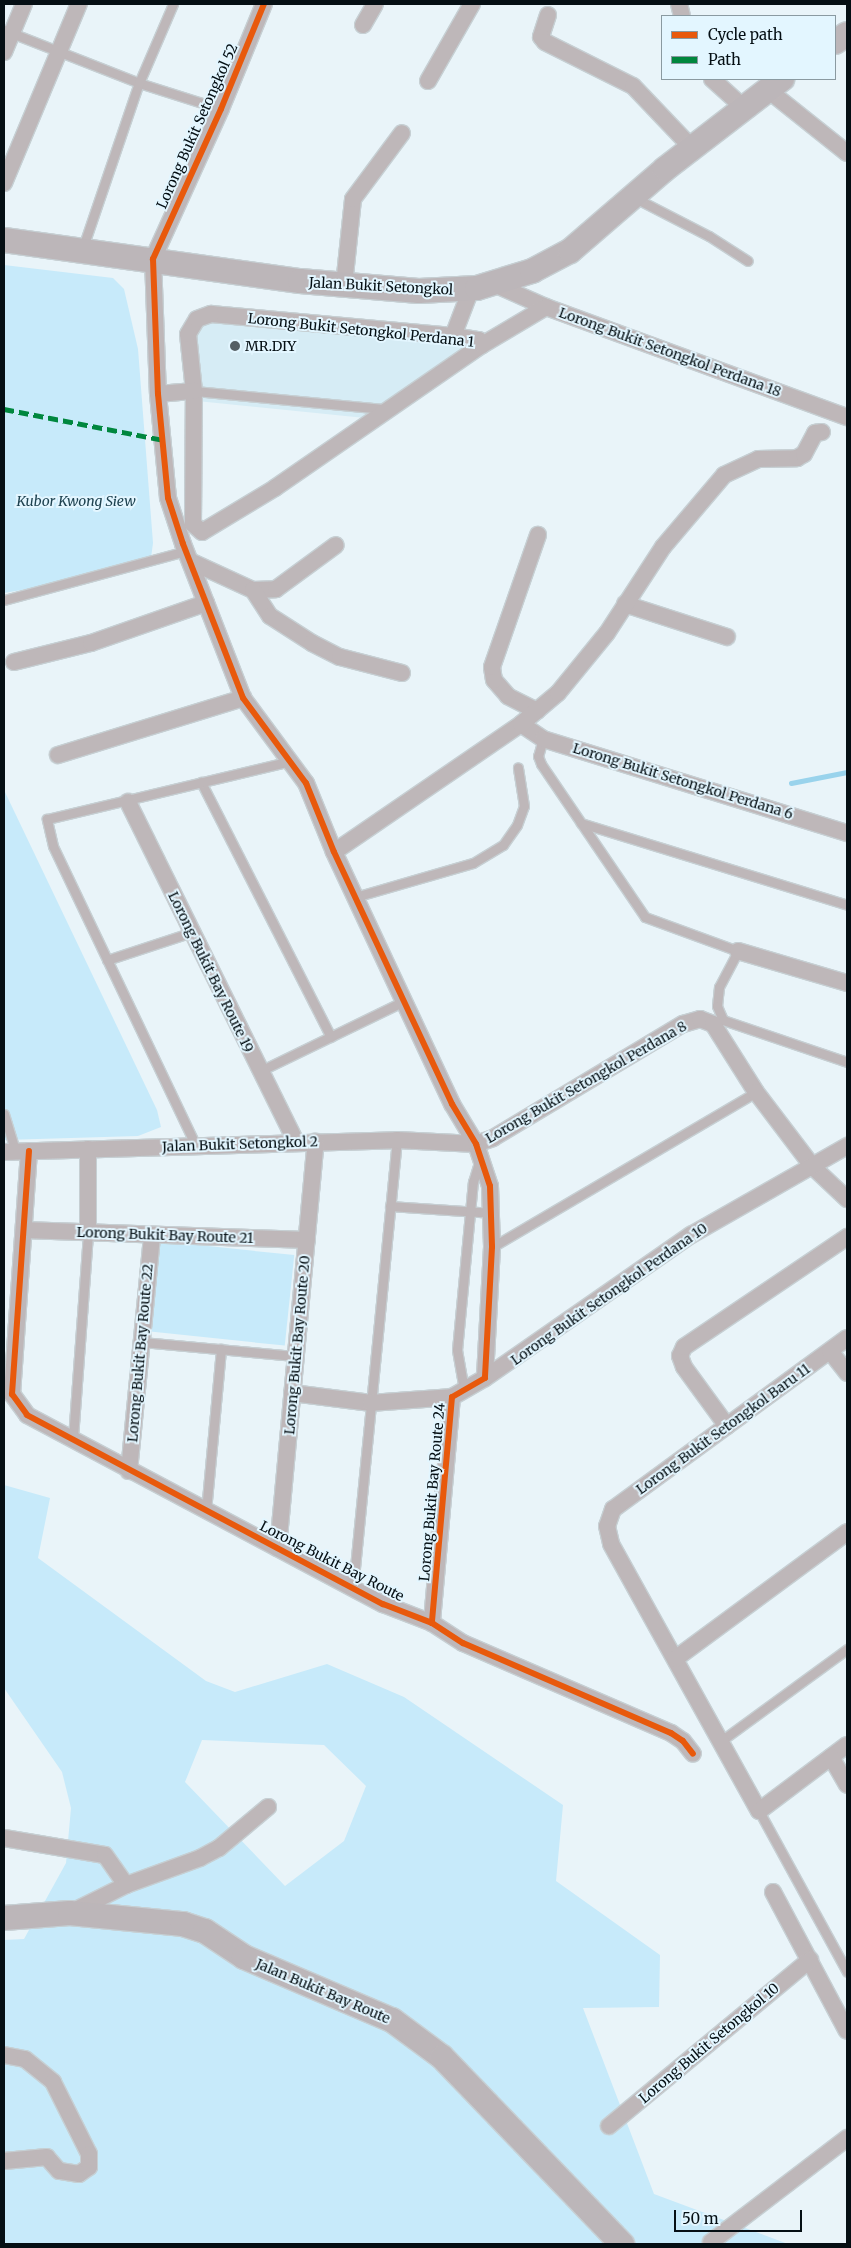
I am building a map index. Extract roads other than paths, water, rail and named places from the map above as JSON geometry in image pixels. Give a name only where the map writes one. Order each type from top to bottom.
[{"type":"street","points":[[4,52],[8,32],[24,4]]},
{"type":"street","points":[[4,183],[79,4]]},
{"type":"street","name":"Lorong Bukit Setongkol 52","points":[[153,259],[221,109],[264,4]]},
{"type":"street","points":[[362,25],[375,4]]},
{"type":"street","points":[[428,80],[472,4]]},
{"type":"street","points":[[548,15],[541,37],[545,42],[633,86],[692,148]]},
{"type":"street","points":[[836,41],[847,34]]},
{"type":"street","points":[[713,80],[743,107]]},
{"type":"street","points":[[775,84],[847,154]]},
{"type":"street","name":"Jalan Bukit Setongkol","points":[[4,240],[344,285],[419,291],[482,286],[532,271],[570,251],[692,148],[775,84]]},
{"type":"street","points":[[344,285],[353,199],[402,134]]},
{"type":"street","points":[[153,259],[158,394],[168,498],[189,557],[243,698],[306,783],[355,898],[452,1104],[478,1150],[490,1186],[493,1213],[492,1247],[484,1378],[458,1394],[371,1404],[292,1393]]},
{"type":"street","points":[[453,336],[482,286]]},
{"type":"street","name":"Lorong Bukit Setongkol Perdana 18","points":[[482,286],[546,307],[847,417]]},
{"type":"street","points":[[482,345],[546,307]]},
{"type":"street","name":"Lorong Bukit Setongkol Perdana 1","points":[[211,314],[453,336],[479,340],[482,345],[384,409],[275,488],[202,532],[193,524],[194,391],[188,334],[197,319],[211,314]]},
{"type":"street","points":[[158,394],[194,391]]},
{"type":"street","points":[[334,852],[521,724],[568,684],[663,547],[724,475],[758,458],[797,458],[804,454],[815,433],[822,432]]},
{"type":"street","points":[[537,711],[508,696],[494,680],[492,667],[538,535]]},
{"type":"street","points":[[253,590],[284,586],[336,545]]},
{"type":"street","points":[[189,557],[253,590],[270,616],[312,644],[349,660],[402,673]]},
{"type":"street","points":[[14,662],[91,642],[206,603]]},
{"type":"street","points":[[625,604],[727,637]]},
{"type":"street","points":[[58,755],[243,698]]},
{"type":"street","name":"Lorong Bukit Setongkol Perdana 6","points":[[521,724],[543,739],[847,833]]},
{"type":"street","name":"Lorong Bukit Bay Route 19","points":[[128,802],[296,1142]]},
{"type":"street","points":[[738,951],[847,983]]},
{"type":"street","name":"Lorong Bukit Setongkol Perdana 8","points":[[478,1150],[493,1138],[683,1024],[700,1019],[713,1024],[756,1092],[813,1167],[847,1199]]},
{"type":"street","name":"Jalan Bukit Setongkol 2","points":[[16,1151],[397,1140],[478,1150]]},
{"type":"street","name":"Lorong Bukit Bay Route 20","points":[[278,1548],[316,1142]]},
{"type":"street","name":"Lorong Bukit Setongkol Perdana 10","points":[[484,1378],[691,1235],[847,1146]]},
{"type":"street","points":[[88,1149],[88,1232]]},
{"type":"street","points":[[8,1384],[24,1230],[16,1151]]},
{"type":"street","name":"Lorong Bukit Bay Route 21","points":[[24,1230],[307,1240]]},
{"type":"street","name":"Lorong Bukit Bay Route 22","points":[[130,1471],[152,1235]]},
{"type":"street","points":[[727,1426],[684,1368],[680,1356],[684,1347],[847,1237]]},
{"type":"street","name":"Lorong Bukit Setongkol Baru 11","points":[[675,1659],[612,1544],[607,1526],[613,1509],[847,1338]]},
{"type":"street","points":[[830,1351],[847,1373]]},
{"type":"street","name":"Lorong Bukit Bay Route","points":[[8,1384],[18,1405],[27,1415],[73,1438],[130,1471],[383,1604],[432,1623],[463,1643],[671,1733],[683,1741],[693,1754]]},
{"type":"street","name":"Lorong Bukit Bay Route 24","points":[[432,1623],[458,1394]]},
{"type":"street","points":[[847,1532],[675,1659],[759,1811],[847,1745]]},
{"type":"street","points":[[831,1757],[847,1785]]},
{"type":"street","points":[[70,1913],[126,1885],[200,1858],[219,1848],[268,1807]]},
{"type":"street","points":[[4,1838],[106,1855],[126,1885]]},
{"type":"street","points":[[773,1892],[847,2031]]},
{"type":"street","name":"Jalan Bukit Bay Route","points":[[4,1918],[70,1913],[159,1920],[205,1931],[244,1957],[392,2020],[442,2057],[622,2244]]},
{"type":"street","name":"Lorong Bukit Setongkol 10","points":[[609,2126],[810,1960]]},
{"type":"street","points":[[4,2055],[25,2059],[53,2082],[89,2154],[89,2168],[79,2174],[60,2171],[47,2157],[4,2160]]},
{"type":"street","points":[[711,2242],[847,2138]]},
{"type":"lane","points":[[82,250],[139,83],[173,4]]},
{"type":"lane","points":[[8,32],[139,83],[221,109]]},
{"type":"lane","points":[[633,197],[709,236],[748,261]]},
{"type":"lane","points":[[194,391],[384,409]]},
{"type":"lane","points":[[4,600],[189,557]]},
{"type":"lane","points":[[543,739],[538,756],[541,764],[645,917],[738,951],[719,987],[717,1006],[723,1020],[847,1062]]},
{"type":"lane","points":[[196,1146],[53,846],[46,819],[128,802],[201,782],[291,761]]},
{"type":"lane","points":[[355,898],[473,863],[503,845],[517,825],[524,806],[518,767]]},
{"type":"lane","points":[[201,782],[331,1037]]},
{"type":"lane","points":[[581,823],[847,905]]},
{"type":"lane","points":[[108,960],[192,932]]},
{"type":"lane","points":[[260,1072],[404,1002]]},
{"type":"lane","points":[[492,1247],[756,1092]]},
{"type":"lane","points":[[4,1114],[16,1151]]},
{"type":"lane","points":[[353,1588],[397,1140]]},
{"type":"lane","points":[[458,1394],[457,1350],[470,1211],[478,1150]]},
{"type":"lane","points":[[390,1206],[493,1213]]},
{"type":"lane","points":[[73,1438],[88,1232]]},
{"type":"lane","points":[[141,1342],[296,1356]]},
{"type":"lane","points":[[206,1511],[221,1349]]},
{"type":"lane","points":[[721,1742],[847,1649]]},
{"type":"lane","points":[[759,1811],[847,1972]]},
{"type":"waterway","points":[[791,783],[847,772]]},
{"type":"place","name":"MR.DIY","points":[[235,346]]},
{"type":"park label","name":"Kubor Kwong Siew","points":[[76,501]]}]
